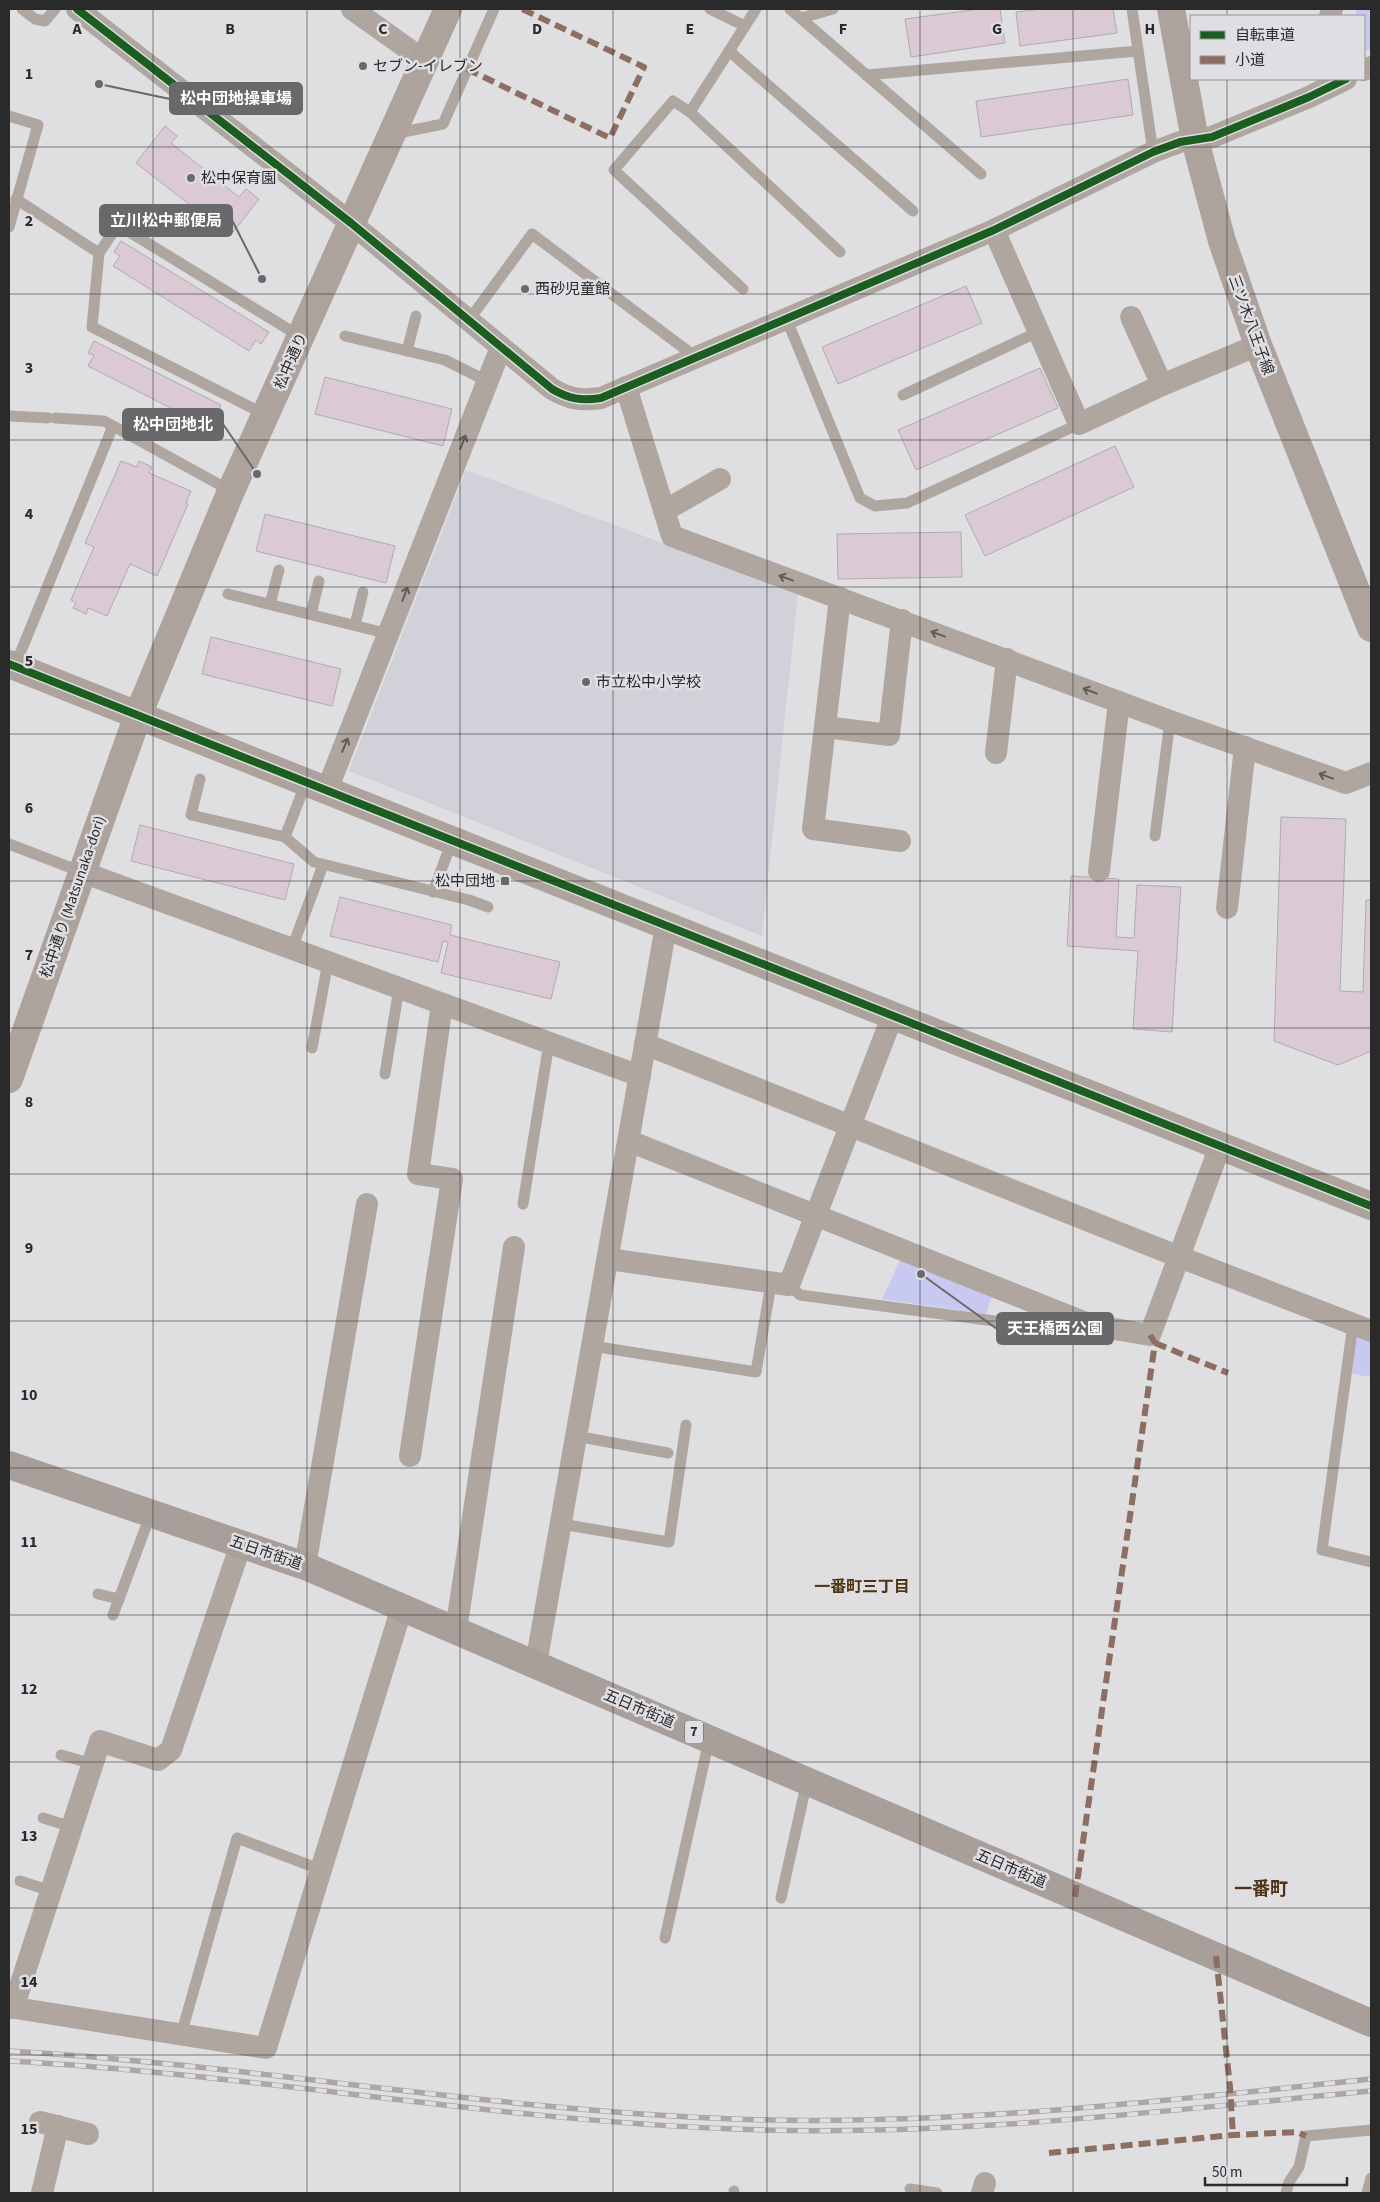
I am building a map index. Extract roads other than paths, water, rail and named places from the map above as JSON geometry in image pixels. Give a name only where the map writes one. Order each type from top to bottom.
[{"type":"main road","name":"五日市街道","points":[[9,1465],[305,1566],[1371,2023]]},
{"type":"street","points":[[77,9],[102,18],[552,388],[572,399],[584,400],[600,398],[697,358],[994,230],[1154,152],[1180,142],[1212,138],[1311,88],[1342,80]]},
{"type":"street","points":[[352,9],[425,60]]},
{"type":"street","name":"松中通り","points":[[138,715],[231,491],[267,415],[448,9]]},
{"type":"street","name":"三ツ木八王子線","points":[[1171,9],[1195,140],[1222,241],[1258,345],[1371,628]]},
{"type":"street","points":[[994,230],[1079,424],[1162,385],[1258,345]]},
{"type":"street","points":[[1132,317],[1162,385]]},
{"type":"street","points":[[317,786],[389,634],[501,347]]},
{"type":"street","points":[[626,387],[672,536],[1170,721],[1346,783],[1371,773]]},
{"type":"street","points":[[664,511],[720,479]]},
{"type":"street","points":[[840,598],[813,829],[900,841]]},
{"type":"street","points":[[825,726],[889,735],[902,620]]},
{"type":"street","points":[[996,753],[1007,659]]},
{"type":"street","points":[[12,665],[892,1017],[1371,1206]]},
{"type":"street","points":[[1099,871],[1119,702]]},
{"type":"street","name":"松中通り (Matsunaka-dori)","points":[[9,1080],[138,715]]},
{"type":"street","points":[[1228,908],[1245,747]]},
{"type":"street","points":[[82,872],[640,1076]]},
{"type":"street","points":[[536,1664],[666,926]]},
{"type":"street","points":[[410,1456],[452,1179],[418,1174],[442,1004]]},
{"type":"street","points":[[608,1259],[780,1284],[816,1216],[892,1017]]},
{"type":"street","points":[[645,1044],[1177,1256],[1362,1327]]},
{"type":"street","points":[[629,1141],[1091,1326],[1150,1336],[1177,1256],[1220,1146]]},
{"type":"street","points":[[305,1566],[368,1204]]},
{"type":"street","points":[[456,1630],[514,1247]]},
{"type":"street","points":[[242,1544],[171,1750],[158,1760],[100,1741],[11,2008],[266,2048],[402,1607]]},
{"type":"street","points":[[42,2193],[49,2124],[88,2134]]},
{"type":"lane","points":[[22,9],[36,19],[45,20],[55,9]]},
{"type":"lane","points":[[395,129],[403,132],[443,124],[494,9]]},
{"type":"lane","points":[[710,9],[745,26]]},
{"type":"lane","points":[[690,112],[756,9]]},
{"type":"lane","points":[[790,9],[981,174]]},
{"type":"lane","points":[[801,18],[833,9]]},
{"type":"lane","points":[[1132,9],[1154,152]]},
{"type":"lane","points":[[729,51],[913,211]]},
{"type":"lane","points":[[866,75],[1138,51]]},
{"type":"lane","points":[[743,289],[614,170],[674,101],[690,112],[840,252]]},
{"type":"lane","points":[[9,116],[38,125],[10,220]]},
{"type":"lane","points":[[16,199],[99,253]]},
{"type":"lane","points":[[267,415],[92,327],[99,253],[118,225],[301,337]]},
{"type":"lane","points":[[468,320],[532,234],[697,358]]},
{"type":"lane","points":[[407,351],[416,316]]},
{"type":"lane","points":[[787,320],[860,498],[875,506],[907,503],[1079,424]]},
{"type":"lane","points":[[902,395],[1038,332]]},
{"type":"lane","points":[[346,336],[445,360],[487,381]]},
{"type":"lane","points":[[9,416],[104,421],[231,491]]},
{"type":"lane","points":[[12,665],[113,426]]},
{"type":"lane","points":[[270,604],[279,570]]},
{"type":"lane","points":[[310,614],[319,581]]},
{"type":"lane","points":[[355,625],[363,592]]},
{"type":"lane","points":[[228,594],[389,634]]},
{"type":"lane","points":[[1155,836],[1170,721]]},
{"type":"lane","points":[[200,779],[192,814],[285,837],[314,862],[469,900],[488,907]]},
{"type":"lane","points":[[285,837],[317,786]]},
{"type":"lane","points":[[433,892],[452,841]]},
{"type":"lane","points":[[9,844],[82,872]]},
{"type":"lane","points":[[292,948],[323,864]]},
{"type":"lane","points":[[312,1048],[328,962]]},
{"type":"lane","points":[[385,1074],[399,988]]},
{"type":"lane","points":[[523,1204],[549,1043]]},
{"type":"lane","points":[[592,1346],[756,1372],[780,1284],[800,1294],[1047,1328],[1091,1326]]},
{"type":"lane","points":[[1362,1327],[1322,1550],[1371,1562]]},
{"type":"lane","points":[[561,1524],[669,1542],[686,1425]]},
{"type":"lane","points":[[576,1436],[668,1453]]},
{"type":"lane","points":[[113,1615],[151,1514]]},
{"type":"lane","points":[[98,1594],[119,1600]]},
{"type":"lane","points":[[665,1938],[709,1738]]},
{"type":"lane","points":[[61,1755],[92,1764]]},
{"type":"lane","points":[[781,1898],[807,1781]]},
{"type":"lane","points":[[43,1818],[72,1827]]},
{"type":"lane","points":[[182,2035],[237,1838],[322,1870]]},
{"type":"lane","points":[[20,1881],[51,1891]]},
{"type":"lane","points":[[1286,2193],[1289,2182],[1299,2167],[1306,2136],[1371,2130]]},
{"type":"lane","points":[[1367,2193],[1371,2178]]},
{"type":"lane","points":[[910,2189],[937,2193]]},
{"type":"railway","points":[[9,2051],[190,2066],[552,2107],[734,2119],[814,2120],[974,2116],[1212,2096],[1371,2079]]},
{"type":"railway","points":[[9,2061],[100,2067],[462,2107],[643,2124],[814,2131],[894,2130],[1053,2121],[1371,2091]]},
{"type":"place","name":"セブン-イレブン","points":[[363,66]]},
{"type":"place","name":"松中団地操車場","points":[[99,84]]},
{"type":"place","name":"松中保育園","points":[[191,178]]},
{"type":"place","name":"立川松中郵便局","points":[[262,279]]},
{"type":"place","name":"西砂児童館","points":[[525,289]]},
{"type":"place","name":"松中団地北","points":[[257,474]]},
{"type":"place","name":"市立松中小学校","points":[[586,682]]},
{"type":"place","name":"松中団地","points":[[505,881]]},
{"type":"place","name":"天王橋西公園","points":[[921,1274]]},
{"type":"district","name":"一番町三丁目","points":[[862,1587]]},
{"type":"district","name":"一番町","points":[[1261,1889]]}]
